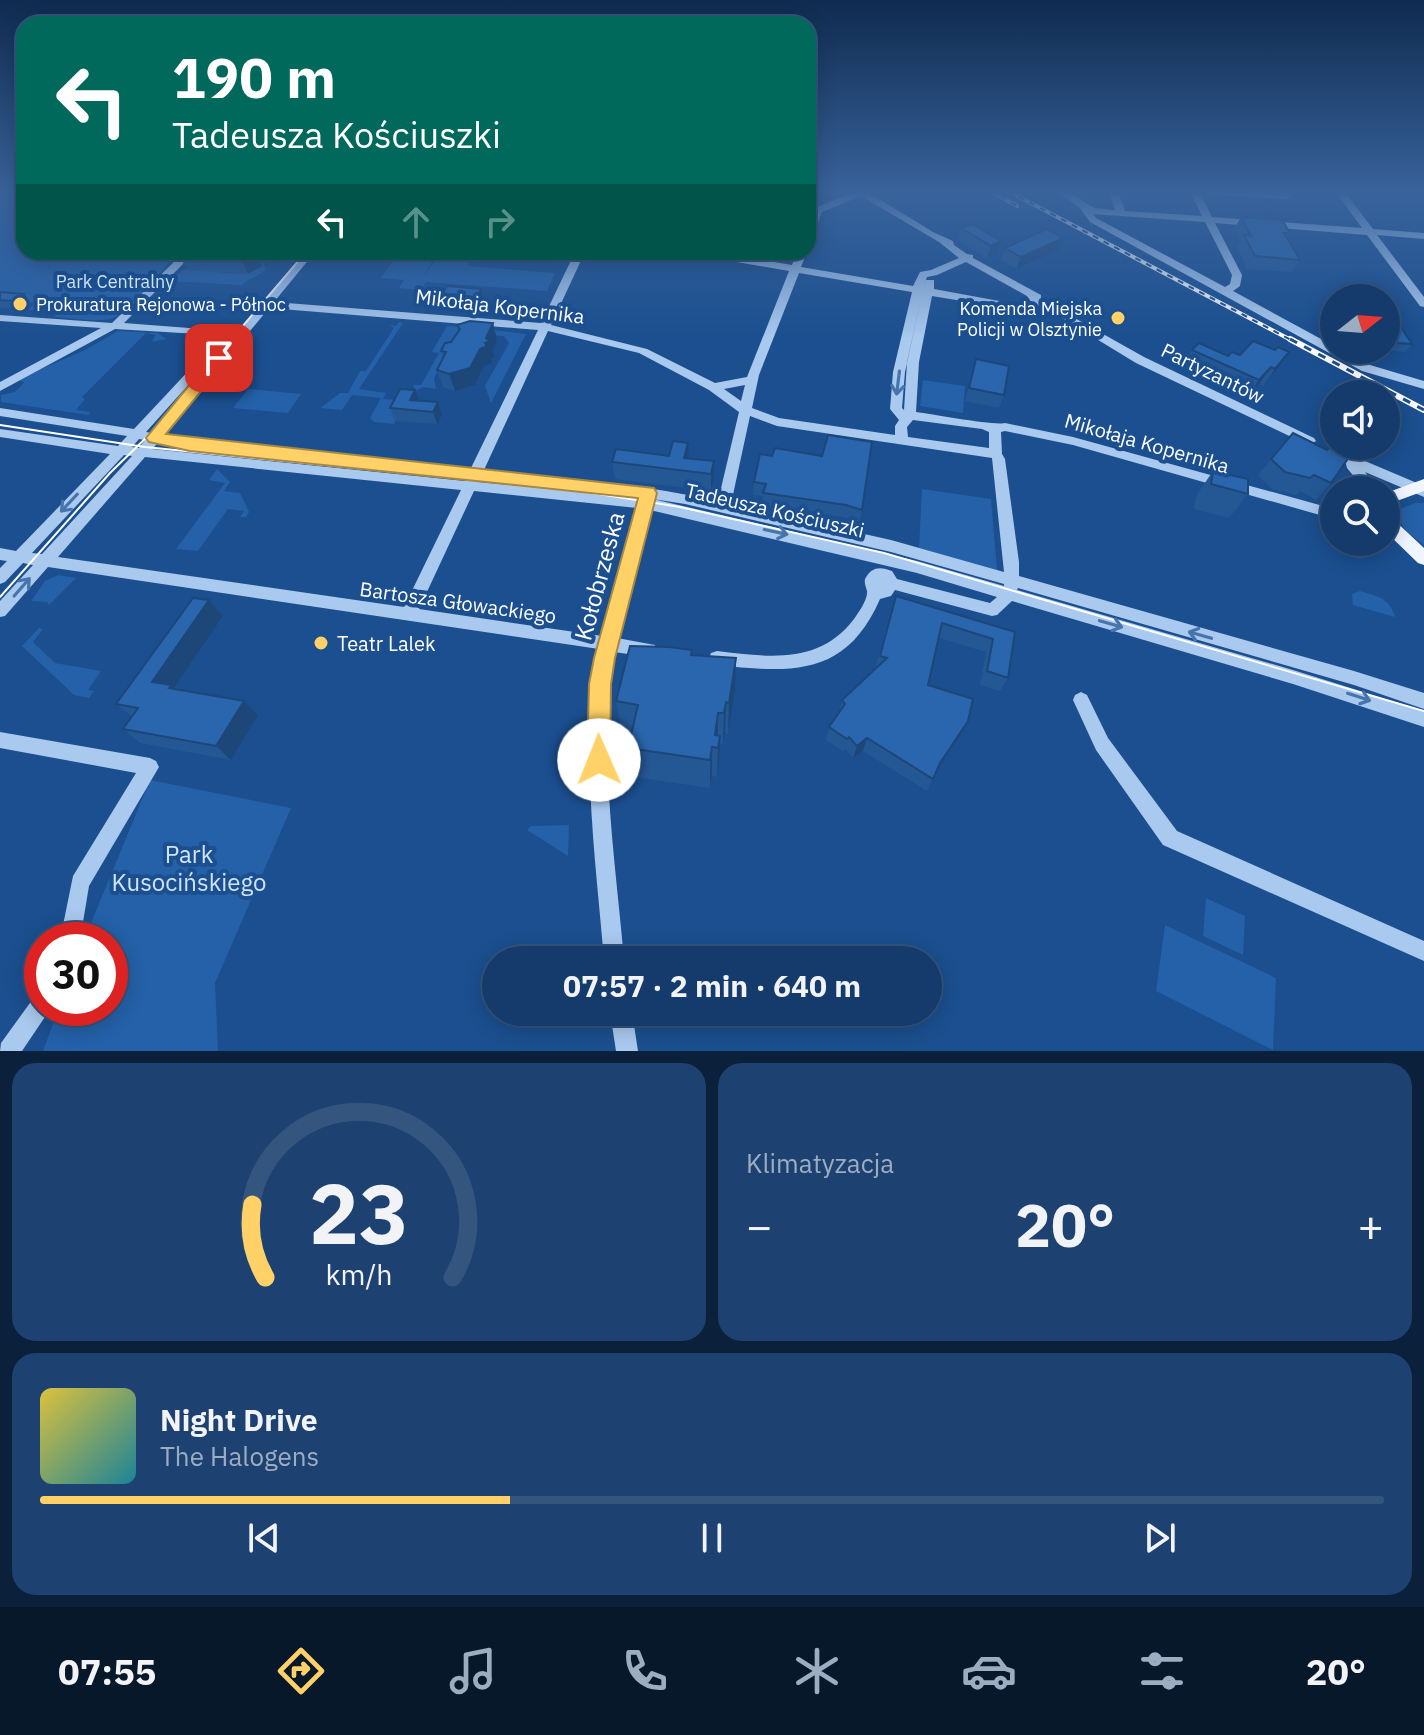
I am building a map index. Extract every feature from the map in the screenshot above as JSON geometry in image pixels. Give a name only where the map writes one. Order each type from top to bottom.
[{"type":"main road","points":[[1400,495],[1421,488]]},
{"type":"main road","points":[[1400,534],[1421,553]]},
{"type":"street","name":"Partyzantów","points":[[941,240],[952,250],[1032,295],[1036,301],[1140,360],[1320,447]]},
{"type":"street","points":[[1129,240],[1366,368],[1424,385]]},
{"type":"street","points":[[1219,240],[1237,275],[1235,286],[1224,292]]},
{"type":"street","points":[[1375,240],[1424,304]]},
{"type":"street","points":[[902,440],[900,433],[907,417],[898,415],[899,372],[923,290],[933,273],[969,257]]},
{"type":"street","points":[[167,277],[178,260]]},
{"type":"street","points":[[0,387],[117,324],[183,260]]},
{"type":"street","points":[[0,611],[143,452],[292,260]]},
{"type":"street","points":[[0,578],[138,434],[222,333],[259,304],[302,260]]},
{"type":"street","points":[[408,616],[576,260]]},
{"type":"street","points":[[746,260],[1008,305],[1018,309],[1020,315]]},
{"type":"street","points":[[724,507],[752,380],[799,260]]},
{"type":"street","name":"Mikołaja Kopernika","points":[[259,304],[544,327],[643,351],[713,387],[745,410],[777,422],[996,454]]},
{"type":"street","points":[[0,318],[222,333]]},
{"type":"street","points":[[713,387],[752,380]]},
{"type":"street","name":"Tadeusza Kościuszki","points":[[0,412],[190,445],[724,507],[861,538],[1424,719]]},
{"type":"street","name":"Mikołaja Kopernika","points":[[907,417],[985,425],[995,430],[1005,427],[1073,441],[1320,510]]},
{"type":"street","points":[[699,656],[785,664],[808,660],[846,642],[867,617],[884,587],[908,586],[992,610],[1011,587],[1003,482],[996,454],[995,430]]},
{"type":"street","name":"Tadeusza Kościuszki","points":[[0,433],[121,450],[472,479]]},
{"type":"street","name":"Partyzantów","points":[[1346,460],[1421,488]]},
{"type":"street","name":"Partyzantów","points":[[1346,460],[1360,476]]},
{"type":"street","name":"Tadeusza Kościuszki","points":[[647,498],[1011,587],[1376,684],[1424,701]]},
{"type":"street","name":"Kołobrzeska","points":[[613,946],[598,733],[600,684],[647,498]]},
{"type":"street","name":"Bartosza Głowackiego","points":[[0,554],[670,653]]},
{"type":"street","points":[[1081,700],[1102,744],[1170,838],[1424,951]]},
{"type":"street","points":[[0,740],[150,767],[80,883],[73,922]]},
{"type":"street","points":[[9,1051],[26,1026]]},
{"type":"street","points":[[623,1026],[627,1051]]},
{"type":"green space","name":"Park Centralny","points":[[0,240],[16,240],[16,260],[170,260],[137,300],[110,319],[54,317],[61,310],[28,310],[35,303],[0,300]]},
{"type":"green space","points":[[261,260],[266,270],[241,285],[170,281],[184,269],[239,274],[262,266]]},
{"type":"green space","points":[[394,260],[433,260],[423,278],[435,260],[470,260],[467,266],[555,273],[547,291],[426,282],[421,290],[399,288],[404,280],[381,278]]},
{"type":"green space","points":[[399,322],[403,323],[359,389],[386,393],[383,399],[406,401],[394,424],[374,422],[370,418],[381,398],[352,395],[342,410],[320,408],[340,393],[348,393],[360,371],[366,371],[394,328],[389,325],[396,326]]},
{"type":"green space","points":[[447,326],[483,329],[449,351],[434,378],[436,389],[423,387],[416,391],[413,385],[421,385],[439,353],[432,352]]},
{"type":"green space","points":[[493,330],[526,334],[491,403],[485,386],[509,343],[504,336],[491,335]]},
{"type":"green space","points":[[118,331],[158,333],[166,339],[152,342],[155,337],[148,344],[156,335],[146,333],[82,397],[85,399],[76,410],[90,412],[88,415],[1,402],[1,395],[15,392],[24,383],[20,380],[25,376],[85,350]]},
{"type":"green space","points":[[923,380],[965,386],[963,413],[920,406]]},
{"type":"green space","points":[[248,389],[301,394],[288,413],[233,408]]},
{"type":"green space","points":[[217,469],[230,482],[224,491],[240,493],[249,512],[246,517],[240,517],[244,511],[228,509],[198,551],[176,549],[225,483],[209,480]]},
{"type":"green space","points":[[922,489],[991,499],[997,570],[919,548]]},
{"type":"green space","points":[[1424,503],[1424,545],[1407,532],[1400,522],[1400,509]]},
{"type":"green space","points":[[58,575],[76,578],[49,605],[47,602],[31,601],[45,581]]},
{"type":"green space","points":[[1360,591],[1386,602],[1395,617],[1353,605],[1352,594]]},
{"type":"green space","points":[[39,628],[43,629],[33,642],[55,663],[101,671],[88,690],[94,691],[89,698],[74,695],[22,646]]},
{"type":"green space","name":"Park Kusocińskiego","points":[[150,780],[291,808],[215,983],[218,1051],[43,1051],[52,1026],[128,1026],[128,922],[91,922]]},
{"type":"green space","points":[[569,825],[568,856],[527,830],[531,826]]},
{"type":"green space","points":[[1206,898],[1245,916],[1243,955],[1203,936]]},
{"type":"green space","points":[[1165,925],[1276,978],[1273,1050],[1156,991]]},
{"type":"building","points":[[981,240],[1001,241],[991,246]]},
{"type":"building","points":[[1023,240],[1058,240],[1021,257],[1005,248]]},
{"type":"building","points":[[1247,240],[1288,240],[1300,260],[1255,256]]},
{"type":"building","points":[[447,286],[481,289],[476,299],[441,296]]},
{"type":"building","points":[[0,292],[24,294],[15,301],[0,300]]},
{"type":"building","points":[[470,321],[493,323],[486,338],[490,341],[485,343],[487,346],[480,349],[470,368],[449,374],[437,370],[446,352],[441,351],[445,343],[451,342],[460,329],[457,325]]},
{"type":"building","points":[[1400,326],[1412,344],[1400,343]]},
{"type":"building","points":[[1253,341],[1289,352],[1275,369],[1271,367],[1259,380],[1192,350],[1199,343],[1228,356],[1232,352],[1240,355]]},
{"type":"building","points":[[976,359],[1009,366],[1004,395],[969,388]]},
{"type":"building","points":[[400,389],[415,390],[410,400],[438,402],[433,412],[390,408]]},
{"type":"building","points":[[1293,433],[1320,446],[1320,460],[1347,460],[1336,476],[1320,478],[1314,475],[1310,478],[1285,472],[1271,459]]},
{"type":"building","points":[[828,435],[872,442],[862,510],[763,493],[766,484],[754,482],[760,454],[772,456],[775,448],[822,456]]},
{"type":"building","points":[[673,441],[688,443],[684,458],[714,461],[711,474],[612,462],[616,449],[669,456]]},
{"type":"building","points":[[1213,471],[1248,479],[1248,494],[1211,484]]},
{"type":"building","points":[[896,596],[1015,632],[1008,678],[987,671],[993,639],[942,623],[928,685],[973,699],[968,721],[933,779],[867,738],[857,746],[849,737],[847,739],[829,727],[845,704],[842,700],[887,658],[880,656]]},
{"type":"building","points":[[193,598],[209,600],[152,682],[171,685],[169,688],[244,701],[216,746],[123,729],[138,708],[116,704]]},
{"type":"building","points":[[630,646],[669,647],[692,650],[691,655],[736,658],[729,703],[726,702],[724,713],[718,713],[715,735],[720,736],[718,748],[712,747],[710,760],[628,748],[638,705],[616,701]]},
{"type":"tram line","points":[[138,446],[299,260]]},
{"type":"tram line","points":[[0,425],[138,446]]},
{"type":"tram line","points":[[0,597],[138,446]]},
{"type":"tram line","points":[[138,446],[574,490],[680,507],[884,553],[1424,711]]},
{"type":"railway","points":[[1101,240],[1293,341]]},
{"type":"railway","points":[[1290,339],[1424,410]]},
{"type":"place","name":"Prokuratura Rejonowa - Północ","points":[[20,304]]},
{"type":"place","name":"Komenda Miejska Policji w Olsztynie","points":[[1118,318]]},
{"type":"place","name":"Teatr Lalek","points":[[321,643]]},
{"type":"route","points":[[219,358],[154,438],[190,445],[648,493],[604,658],[600,684],[599,760]]}]
